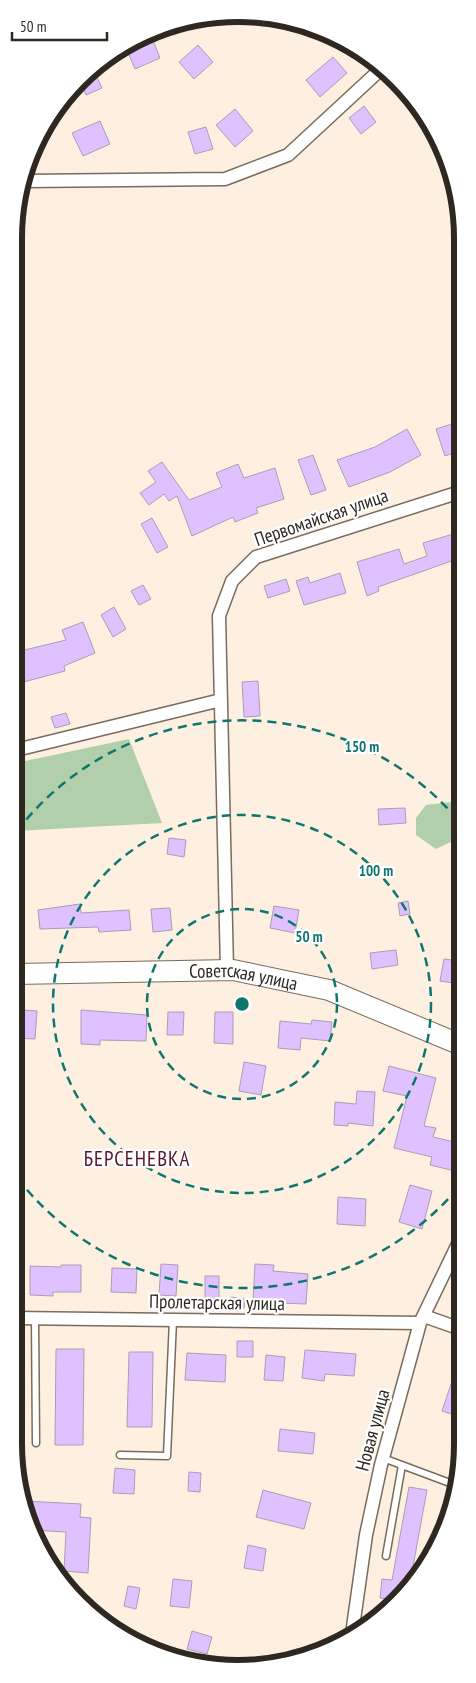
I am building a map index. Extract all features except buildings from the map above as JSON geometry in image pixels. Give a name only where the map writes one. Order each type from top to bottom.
[{"type":"main road","name":"Советская улица","points":[[22,974],[227,970],[330,990],[454,1042]]},
{"type":"street","points":[[31,180],[225,179],[288,155],[377,73]]},
{"type":"street","name":"Первомайская улица","points":[[227,970],[219,616],[232,581],[256,557],[454,494]]},
{"type":"street","points":[[22,749],[221,700]]},
{"type":"street","name":"Новая улица","points":[[353,1627],[366,1535],[383,1458],[422,1320],[454,1252]]},
{"type":"street","name":"Пролетарская улица","points":[[22,1318],[422,1320],[454,1327]]},
{"type":"lane","points":[[35,1318],[36,1443]]},
{"type":"lane","points":[[120,1455],[167,1456],[173,1320]]},
{"type":"lane","points":[[383,1458],[450,1483]]},
{"type":"lane","points":[[386,1556],[402,1465]]},
{"type":"green space","points":[[129,739],[162,823],[22,831],[22,762]]},
{"type":"green space","points":[[454,802],[454,840],[436,849],[416,835],[416,818],[426,805]]},
{"type":"district","name":"БЕРСЕНЕВКА","points":[[137,1159]]}]
